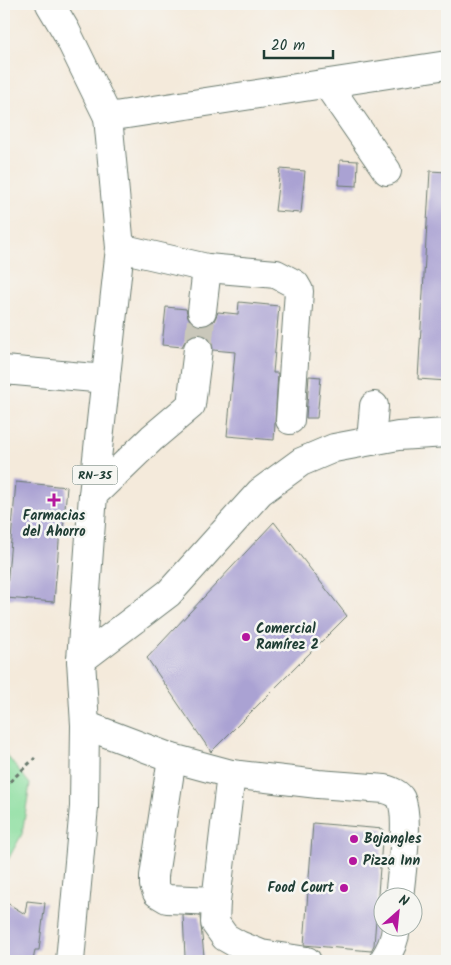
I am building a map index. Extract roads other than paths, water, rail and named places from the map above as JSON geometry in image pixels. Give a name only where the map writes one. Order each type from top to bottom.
[{"type":"main road","name":"RN-35","points":[[50,4],[66,31],[108,117],[120,248],[93,495],[81,660],[85,725],[84,807],[70,961]]},
{"type":"main road","points":[[108,117],[447,65]]},
{"type":"main road","points":[[327,84],[387,170]]},
{"type":"main road","points":[[120,248],[207,268],[276,274],[295,284],[299,291],[290,420]]},
{"type":"main road","points":[[202,311],[207,268]]},
{"type":"main road","points":[[93,495],[152,438],[191,404],[198,348]]},
{"type":"main road","points":[[4,370],[106,379]]},
{"type":"main road","points":[[371,441],[374,406]]},
{"type":"main road","points":[[81,660],[169,593],[260,492],[301,462],[334,448],[398,436],[447,432]]},
{"type":"main road","points":[[85,725],[172,758],[230,774],[385,789],[395,793],[402,801],[405,832],[400,888]]},
{"type":"main road","points":[[172,758],[154,885],[157,893],[167,899],[216,901]]},
{"type":"main road","points":[[230,774],[215,923],[225,937],[239,945],[261,954],[307,961]]},
{"type":"main road","points":[[383,961],[388,955],[395,938]]},
{"type":"tunnel","points":[[198,349],[202,311]]},
{"type":"place","name":"Farmacias del Ahorro","points":[[54,500]]},
{"type":"place","name":"Comercial Ramírez 2","points":[[246,637]]},
{"type":"place","name":"Bojangles","points":[[354,839]]},
{"type":"place","name":"Pizza Inn","points":[[353,861]]},
{"type":"place","name":"Food Court","points":[[344,888]]}]
